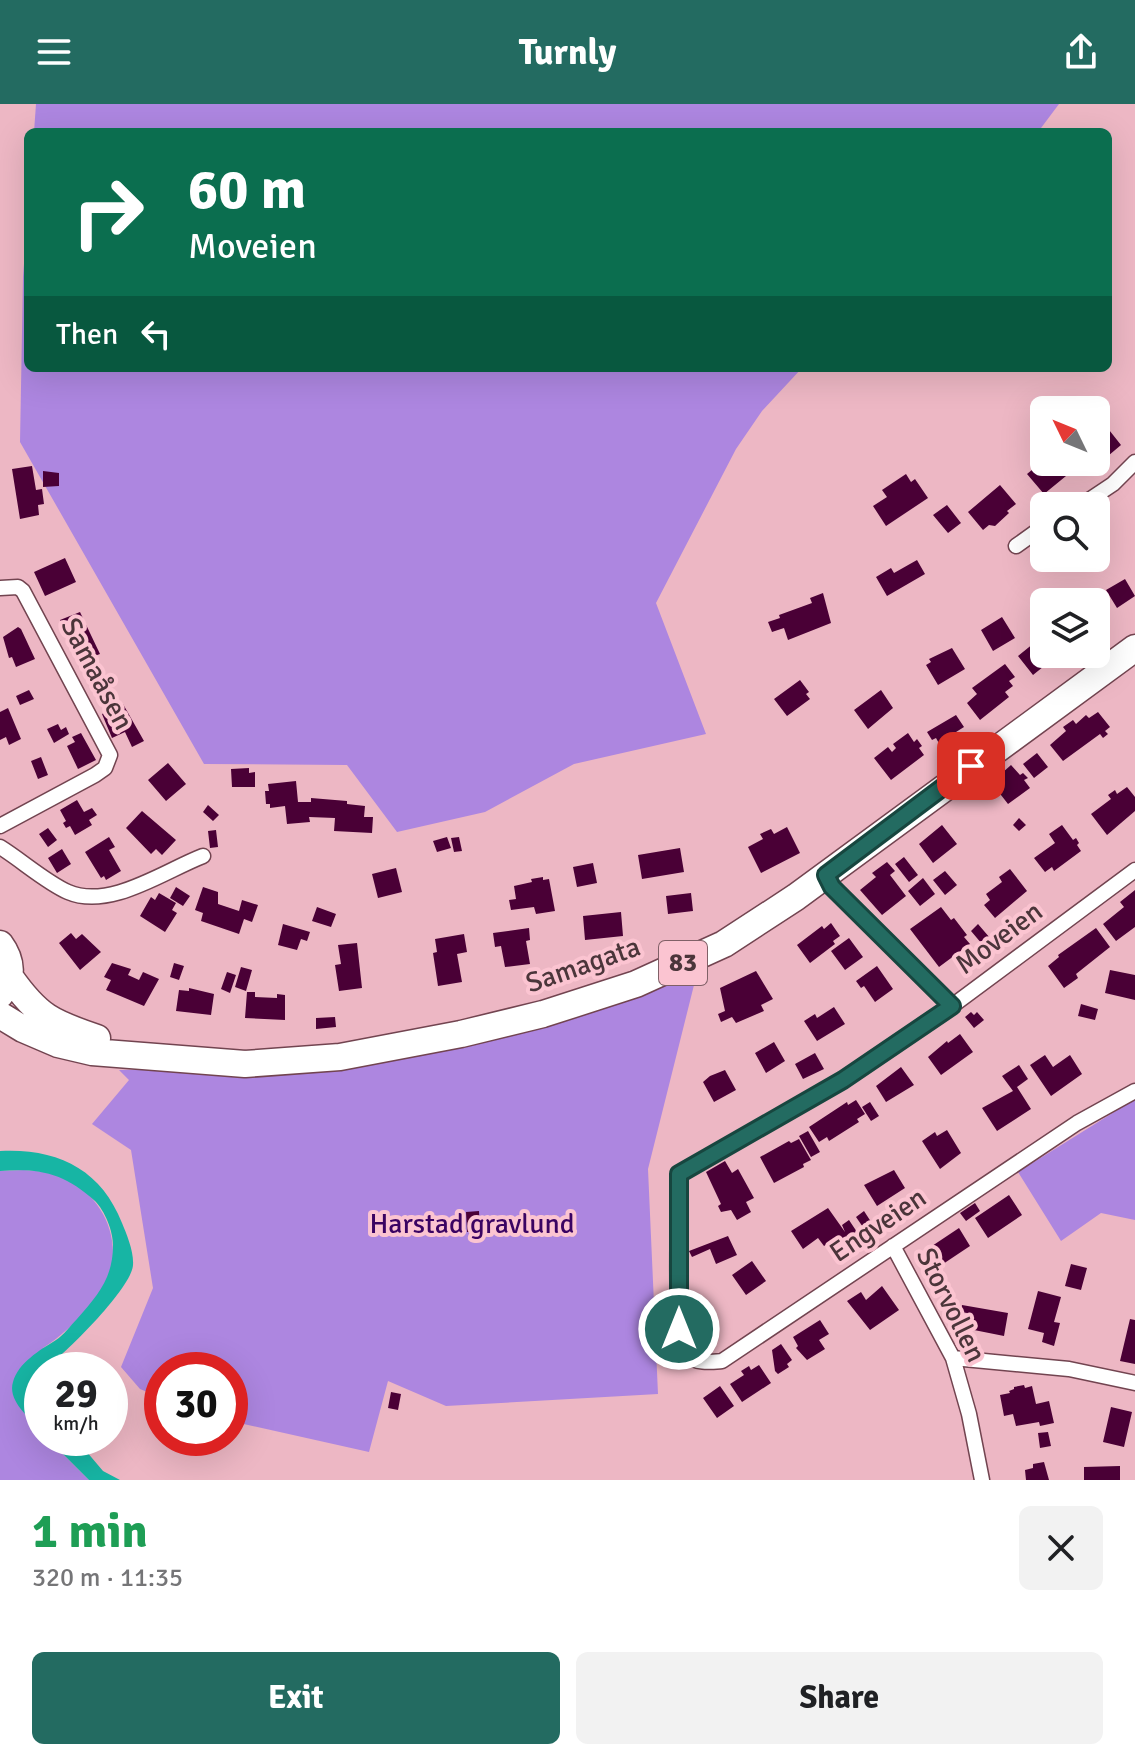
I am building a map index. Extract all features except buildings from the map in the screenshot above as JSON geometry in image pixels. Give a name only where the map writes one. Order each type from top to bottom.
[{"type":"highway","name":"Samagata","points":[[0,1015],[58,1044],[92,1052],[245,1064],[340,1057],[461,1034],[543,1014],[636,984],[724,944],[826,875],[1135,648]]},
{"type":"highway","name":"83","points":[[0,944],[8,956],[5,986]]},
{"type":"highway","name":"Samagata","points":[[5,986],[50,1021],[146,1055]]},
{"type":"street","points":[[1101,492],[1135,462]]},
{"type":"street","points":[[1016,546],[1030,536]]},
{"type":"street","name":"Samaåsen","points":[[0,588],[18,587],[23,591],[107,746],[109,761],[95,775],[0,826]]},
{"type":"street","points":[[0,847],[67,892],[97,897],[122,892],[203,856]]},
{"type":"street","name":"Moveien","points":[[678,1309],[679,1174],[843,1080],[952,1006],[1135,870]]},
{"type":"street","points":[[826,875],[832,887],[952,1006]]},
{"type":"street","name":"Engveien","points":[[678,1309],[679,1329],[687,1355],[695,1361],[722,1361],[1077,1123],[1135,1091]]},
{"type":"street","name":"Storvollen","points":[[893,1246],[953,1358],[969,1414],[982,1480]]},
{"type":"street","points":[[953,1358],[1069,1369],[1135,1383]]},
{"type":"green space","points":[[36,104],[1059,104],[1041,128],[34,128]]},
{"type":"green space","points":[[24,264],[24,372],[798,372],[762,411],[736,449],[656,603],[706,734],[574,764],[485,812],[397,832],[347,765],[204,764],[20,442]]},
{"type":"green space","name":"Harstad gravlund","points":[[698,969],[648,1169],[658,1394],[446,1406],[388,1381],[369,1452],[248,1425],[248,1352],[144,1352],[144,1391],[140,1389],[128,1375],[127,1352],[153,1288],[131,1150],[92,1124],[129,1080],[119,1070],[161,1069],[236,1075]]},
{"type":"green space","points":[[1135,1099],[1135,1220],[1101,1213],[1061,1241],[1018,1172]]},
{"type":"green space","points":[[0,1171],[45,1172],[66,1178],[79,1186],[99,1207],[111,1233],[113,1247],[109,1277],[98,1296],[81,1317],[43,1348],[42,1352],[24,1352],[24,1456],[65,1456],[89,1480],[0,1480]]},
{"type":"shaded area","points":[[0,1151],[40,1153],[58,1158],[89,1176],[102,1189],[113,1204],[126,1233],[133,1265],[130,1276],[109,1305],[64,1352],[38,1352],[62,1336],[98,1294],[107,1277],[112,1257],[110,1228],[95,1201],[62,1178],[27,1170],[0,1171]]},
{"type":"shaded area","points":[[24,1364],[24,1412],[13,1396],[16,1375]]},
{"type":"shaded area","points":[[65,1456],[90,1456],[103,1471],[120,1480],[89,1480]]},
{"type":"route","points":[[679,1329],[679,1174],[843,1080],[952,1006],[832,887],[826,875],[971,766]]}]
